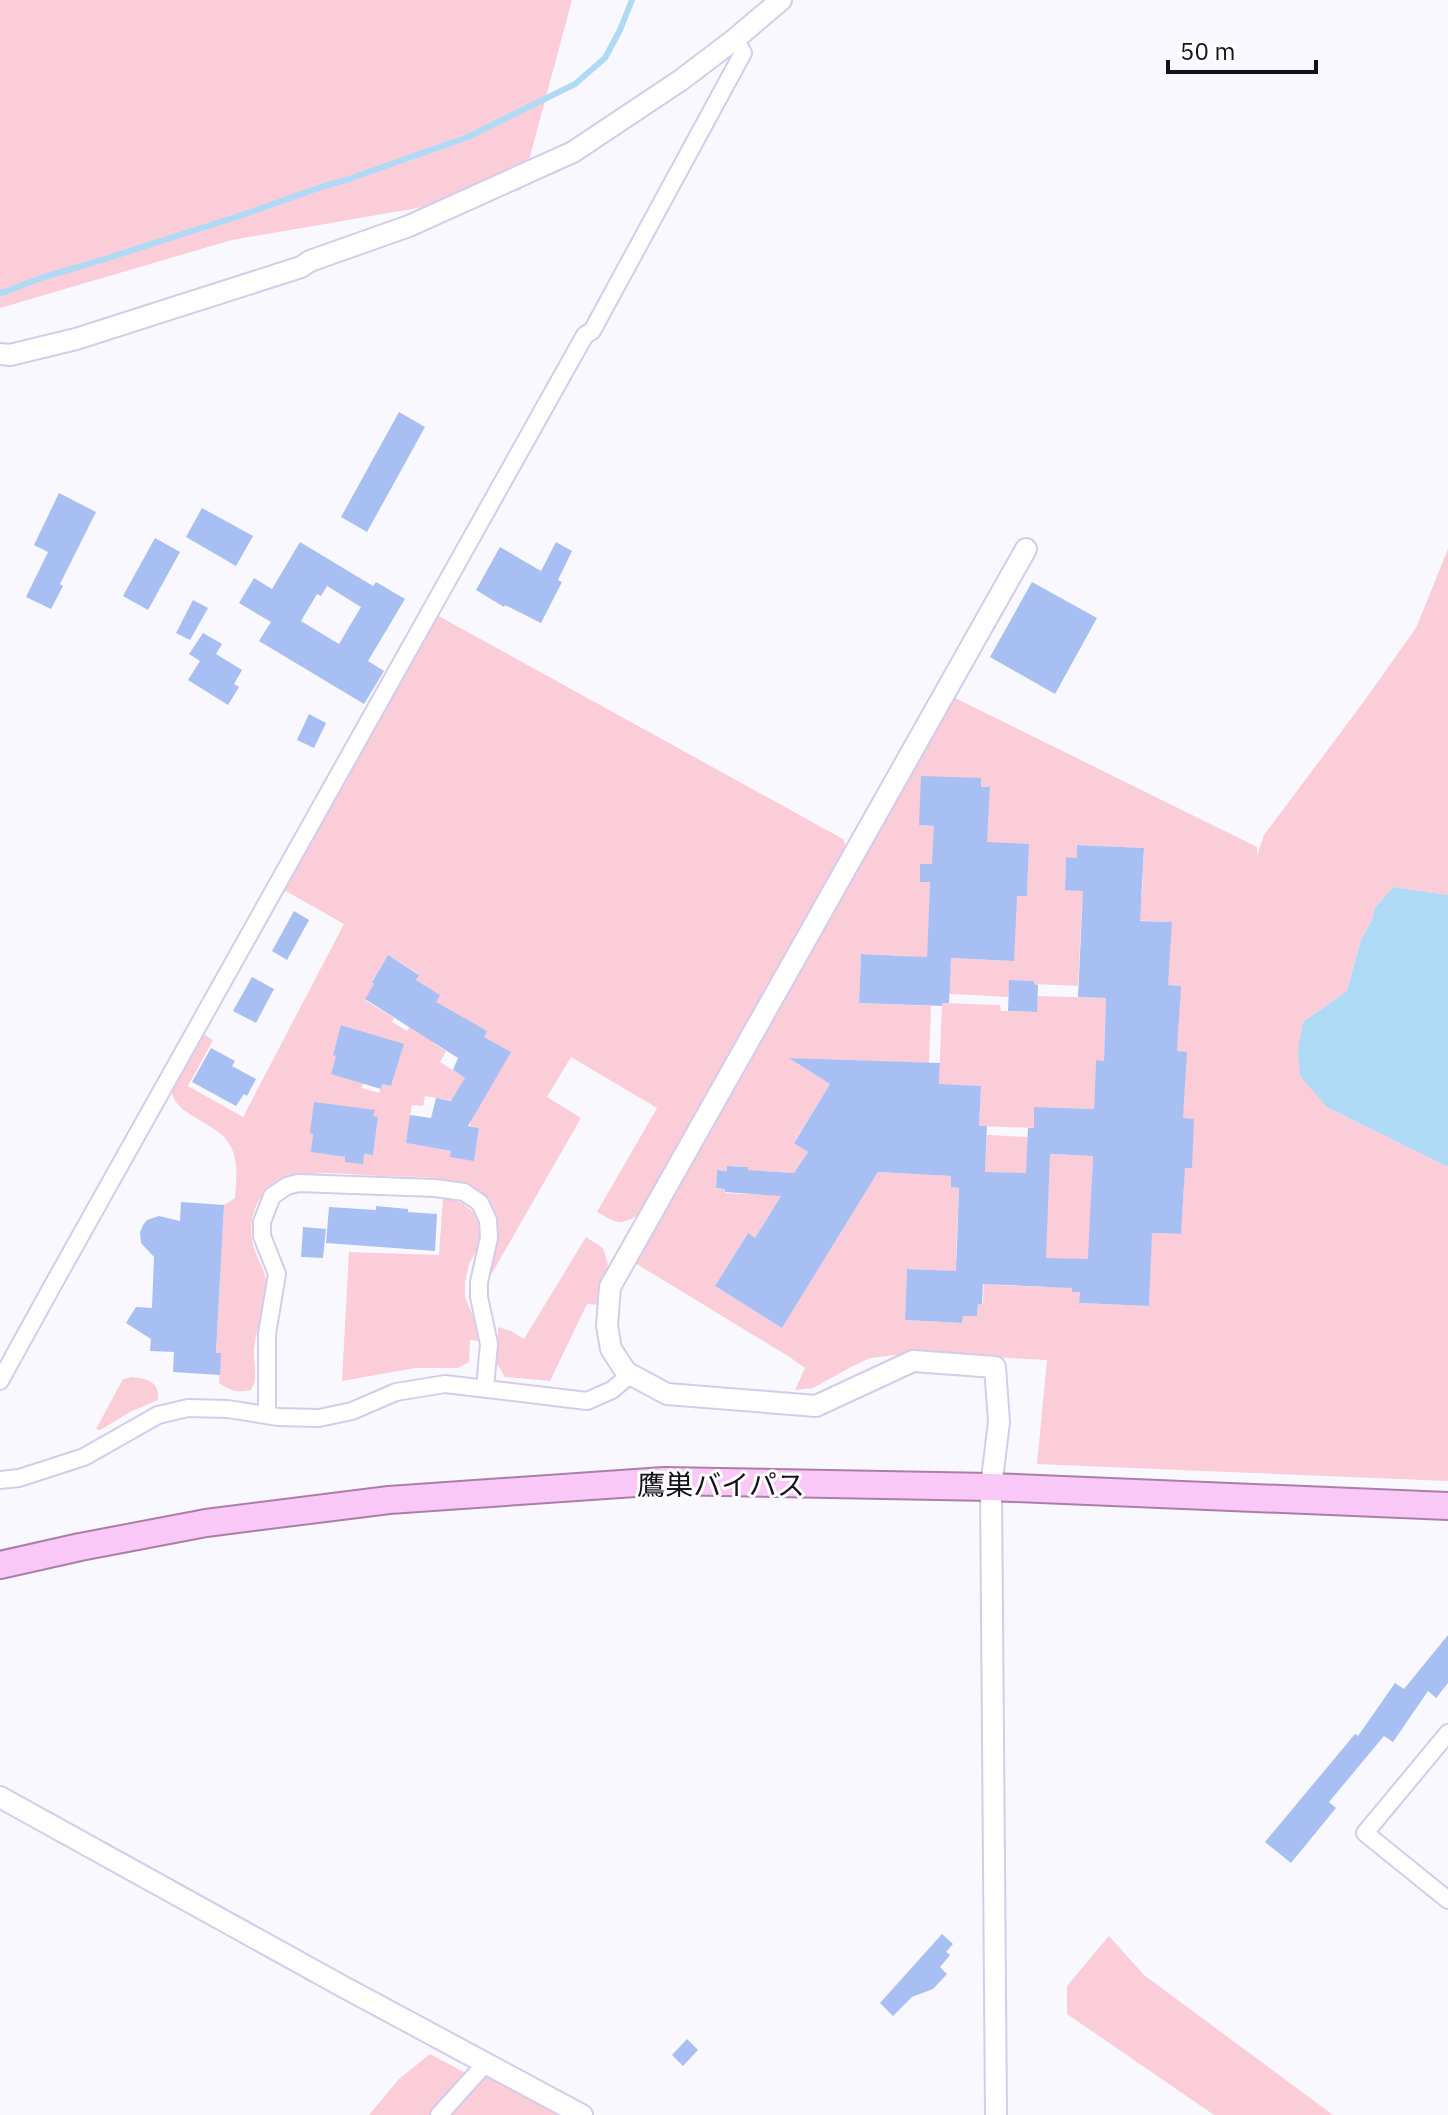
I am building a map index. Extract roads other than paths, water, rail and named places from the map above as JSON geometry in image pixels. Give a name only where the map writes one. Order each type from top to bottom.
[{"type":"highway","name":"鷹巣バイパス","points":[[0,1565],[206,1523],[389,1500],[664,1481],[991,1487],[1448,1506]]},
{"type":"street","points":[[0,354],[10,355],[76,339],[301,267],[310,261],[409,226],[573,152],[681,80],[781,0]]},
{"type":"street","points":[[0,1381],[134,1136],[585,335],[592,331],[743,53],[735,39]]},
{"type":"street","points":[[996,2115],[991,1487],[999,1422],[995,1367],[913,1361],[816,1406],[667,1394],[626,1372],[611,1349],[607,1326],[610,1287],[1026,549]]},
{"type":"street","points":[[267,1415],[267,1334],[277,1274],[262,1236],[262,1222],[272,1196],[298,1183],[435,1188],[464,1192],[480,1203],[488,1220],[489,1238],[479,1282],[489,1344],[485,1388]]},
{"type":"street","points":[[0,1480],[19,1478],[84,1457],[158,1415],[188,1408],[319,1418],[352,1411],[396,1392],[445,1384],[587,1401],[612,1390],[631,1374]]},
{"type":"street","points":[[1448,1733],[1365,1833],[1448,1900]]},
{"type":"street","points":[[0,1797],[582,2115]]},
{"type":"street","points":[[439,2115],[486,2063]]},
{"type":"water","points":[[1394,887],[1448,895],[1448,1167],[1327,1107],[1300,1076],[1298,1050],[1303,1022],[1347,991],[1361,940],[1375,907]]},
{"type":"waterway","points":[[0,292],[245,214],[468,137],[575,84],[605,58],[632,0]]}]
